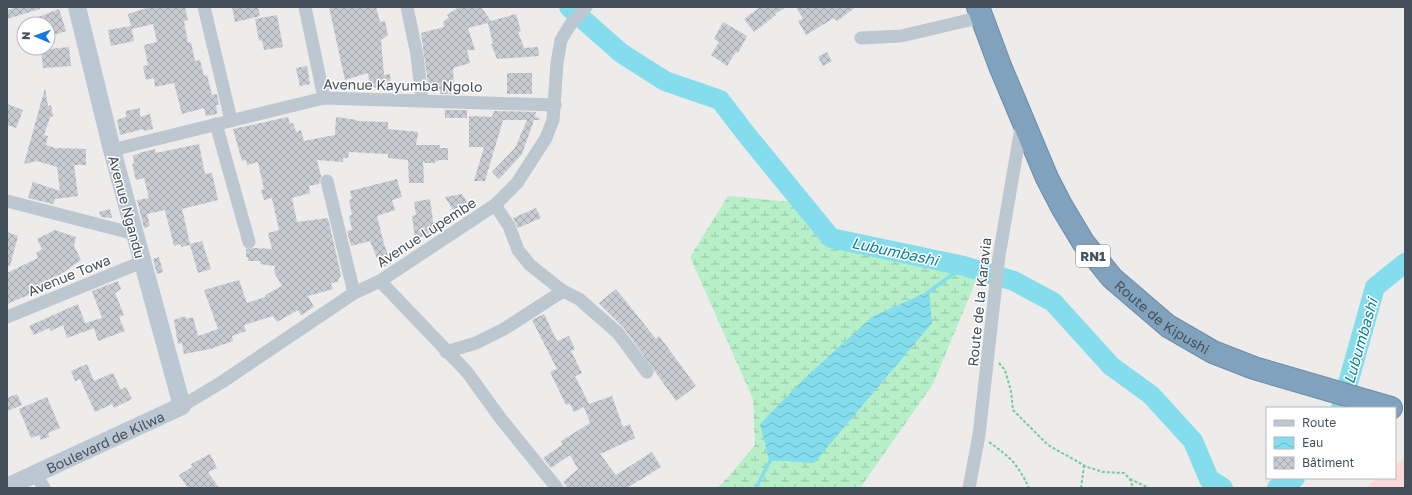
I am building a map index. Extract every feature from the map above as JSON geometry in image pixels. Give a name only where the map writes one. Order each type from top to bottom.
[{"type":"highway","name":"Route de Kipushi","points":[[980,12],[1037,158],[1059,201],[1083,242],[1112,278],[1138,302],[1168,326],[1213,352],[1254,368],[1327,388],[1388,407]]},
{"type":"street","name":"Avenue Ngandu","points":[[77,7],[112,150],[182,406]]},
{"type":"street","points":[[204,7],[231,120]]},
{"type":"street","points":[[306,7],[324,98]]},
{"type":"street","points":[[407,7],[417,55],[422,100]]},
{"type":"street","name":"Avenue Lupembe","points":[[182,406],[222,382],[354,293],[380,281],[495,205],[517,183],[546,138],[553,120],[556,104],[559,48],[561,40],[570,25],[586,7]]},
{"type":"street","points":[[861,38],[901,36],[980,12]]},
{"type":"street","name":"Avenue Kayumba Ngolo","points":[[112,150],[324,98],[556,104]]},
{"type":"street","name":"Route de la Karavia","points":[[969,488],[979,435],[990,354],[999,256],[1022,120]]},
{"type":"street","points":[[216,124],[249,242]]},
{"type":"street","points":[[327,181],[354,293]]},
{"type":"street","points":[[7,201],[135,234]]},
{"type":"street","points":[[495,205],[509,226],[518,250],[539,274],[562,291],[579,298],[618,333],[647,372]]},
{"type":"street","name":"Avenue Towa","points":[[7,317],[142,262]]},
{"type":"street","points":[[380,281],[446,352],[467,372],[501,419],[557,488]]},
{"type":"street","points":[[446,352],[476,343],[504,329],[562,291]]},
{"type":"street","name":"Boulevard de Kilwa","points":[[7,487],[40,482],[182,406]]},
{"type":"path","points":[[990,354],[1005,370],[1011,391],[1013,410],[1048,445],[1103,472],[1124,473],[1130,479],[1149,488]]},
{"type":"path","points":[[979,435],[1006,454],[1019,467],[1029,488]]},
{"type":"path","points":[[1081,488],[1084,464]]},
{"type":"path","points":[[1130,479],[1133,488]]},
{"type":"shaded area","points":[[1405,457],[1405,488],[1365,488],[1377,479],[1396,479],[1396,464]]},
{"type":"green space","points":[[728,196],[793,202],[828,239],[912,255],[978,276],[933,384],[860,488],[717,488],[755,445],[753,399],[690,257]]},
{"type":"water","points":[[929,291],[932,323],[814,463],[769,460],[760,424],[807,376],[872,317]]},
{"type":"building","points":[[17,7],[40,7],[40,9],[7,19],[7,10]]},
{"type":"building","points":[[150,7],[185,7],[188,20],[184,21],[188,43],[191,42],[195,61],[200,60],[204,76],[207,75],[212,95],[217,94],[219,105],[216,105],[217,114],[206,116],[204,108],[182,114],[174,83],[155,87],[154,78],[146,80],[143,66],[148,65],[144,45],[157,42],[153,24],[132,29],[128,14]]},
{"type":"building","points":[[232,7],[258,7],[260,16],[235,22]]},
{"type":"building","points":[[329,7],[376,7],[380,22],[385,21],[388,35],[381,40],[384,75],[390,74],[391,86],[370,88],[368,73],[345,80]]},
{"type":"building","points":[[459,7],[481,7],[491,21],[516,14],[521,31],[518,32],[524,48],[538,47],[539,56],[497,59],[491,44],[493,44],[488,23],[468,28],[475,50],[467,50],[470,63],[453,68],[454,88],[451,88],[452,94],[440,94],[440,89],[429,90],[421,33],[444,27],[443,22],[449,17],[447,15]]},
{"type":"building","points":[[760,7],[786,7],[775,14],[776,15],[754,32],[744,19]]},
{"type":"building","points":[[796,7],[856,7],[837,21],[834,18],[806,35],[798,21],[803,19]]},
{"type":"building","points":[[59,9],[66,31],[56,34],[56,16],[41,16]]},
{"type":"building","points":[[277,15],[283,47],[264,50],[262,40],[259,41],[255,19]]},
{"type":"building","points":[[723,22],[747,36],[738,53],[736,52],[727,66],[711,55],[719,42],[714,39]]},
{"type":"building","points":[[131,26],[134,41],[111,46],[108,30]]},
{"type":"building","points":[[69,47],[71,66],[43,68],[42,56],[56,56],[56,48]]},
{"type":"building","points":[[827,52],[832,61],[823,66],[818,57]]},
{"type":"building","points":[[307,66],[310,84],[300,86],[296,68]]},
{"type":"building","points":[[507,73],[532,73],[532,94],[507,94]]},
{"type":"building","points":[[45,88],[48,106],[51,105],[53,116],[50,117],[44,135],[48,136],[46,145],[55,148],[86,149],[86,165],[74,165],[78,196],[55,199],[53,204],[28,198],[33,182],[60,191],[57,167],[37,161],[24,164]]},
{"type":"building","points":[[7,104],[23,110],[16,128],[7,125]]},
{"type":"building","points":[[140,108],[140,117],[150,114],[153,129],[144,131],[143,129],[120,135],[117,120],[126,117],[126,111]]},
{"type":"building","points":[[445,110],[467,110],[467,118],[445,118]]},
{"type":"building","points":[[494,111],[536,112],[535,116],[541,120],[534,120],[522,154],[499,179],[492,172],[515,148],[527,120],[503,120],[485,181],[474,181],[484,147],[469,147],[469,116],[492,117]]},
{"type":"building","points":[[288,117],[290,124],[293,123],[296,132],[301,130],[304,141],[335,135],[336,117],[357,121],[388,122],[388,129],[418,132],[416,145],[440,145],[440,148],[448,148],[448,160],[439,160],[435,161],[435,163],[425,163],[423,160],[424,183],[409,183],[408,160],[388,158],[388,154],[349,152],[348,158],[343,158],[343,162],[317,160],[321,176],[319,184],[309,186],[310,193],[292,198],[297,222],[328,218],[341,275],[337,282],[331,283],[333,289],[308,296],[314,307],[301,315],[298,310],[277,322],[273,316],[244,325],[246,331],[232,336],[233,341],[210,349],[184,354],[182,343],[178,344],[174,320],[185,316],[186,319],[193,317],[198,336],[218,329],[204,290],[239,280],[247,303],[265,297],[265,295],[282,286],[274,272],[275,266],[260,264],[261,261],[248,261],[248,257],[246,257],[246,249],[272,249],[268,233],[279,230],[272,198],[264,200],[261,190],[264,189],[258,162],[247,165],[246,160],[242,161],[233,129]]},
{"type":"building","points":[[199,144],[205,174],[212,173],[218,200],[182,209],[190,244],[202,241],[211,269],[198,273],[190,245],[181,247],[181,244],[174,246],[165,210],[147,214],[150,226],[144,228],[137,200],[149,198],[144,178],[136,180],[132,164],[134,163],[133,155],[139,153],[155,149],[156,153]]},
{"type":"building","points":[[397,179],[402,197],[392,200],[395,210],[377,216],[391,264],[381,268],[370,241],[351,246],[347,231],[352,230],[349,216],[352,215],[349,200],[352,199],[350,191]]},
{"type":"building","points":[[462,194],[467,202],[453,210],[445,197]]},
{"type":"building","points":[[430,199],[435,235],[415,238],[412,216],[416,215],[414,202]]},
{"type":"building","points":[[536,208],[541,218],[518,228],[513,218]]},
{"type":"building","points":[[110,209],[112,218],[101,217],[99,212]]},
{"type":"building","points":[[55,230],[76,237],[74,246],[81,260],[61,274],[47,280],[50,286],[7,304],[7,273],[38,258],[36,253],[42,249],[37,239]]},
{"type":"building","points":[[7,232],[18,236],[10,266],[7,265]]},
{"type":"building","points":[[159,257],[163,272],[157,274],[153,259]]},
{"type":"building","points":[[118,281],[121,289],[115,293],[124,315],[119,317],[125,331],[98,341],[94,328],[67,338],[63,325],[51,331],[49,328],[34,335],[29,326],[78,304],[85,323],[102,318],[92,291]]},
{"type":"building","points":[[616,289],[656,339],[659,336],[696,386],[676,401],[624,328],[599,303]]},
{"type":"building","points":[[544,314],[557,341],[569,336],[575,349],[571,351],[582,373],[575,376],[589,404],[612,396],[623,427],[630,424],[635,438],[600,454],[616,475],[652,452],[661,467],[627,488],[568,488],[563,482],[578,469],[570,455],[551,468],[543,458],[563,444],[561,441],[590,423],[584,407],[574,412],[570,404],[566,405],[550,372],[557,369],[532,320]]},
{"type":"building","points":[[87,364],[94,381],[113,373],[121,390],[126,387],[132,399],[114,408],[112,404],[95,412],[80,379],[75,381],[71,371]]},
{"type":"building","points":[[17,394],[22,405],[7,411],[7,398]]},
{"type":"building","points":[[47,397],[60,428],[48,433],[49,437],[41,440],[39,435],[31,438],[19,409]]},
{"type":"building","points":[[210,454],[217,468],[208,472],[219,488],[188,488],[179,475],[192,467],[191,464]]},
{"type":"waterway","name":"Lubumbashi","points":[[569,7],[621,53],[665,81],[720,100],[831,238],[964,266],[1014,281],[1053,302],[1111,366],[1151,395],[1193,441],[1209,479],[1223,488]]},
{"type":"waterway","name":"Lubumbashi","points":[[1341,407],[1375,287],[1405,263]]},
{"type":"waterway","points":[[927,293],[964,266]]},
{"type":"waterway","points":[[756,488],[772,457]]},
{"type":"waterway","name":"Lubumbashi","points":[[1277,488],[1293,479]]}]
